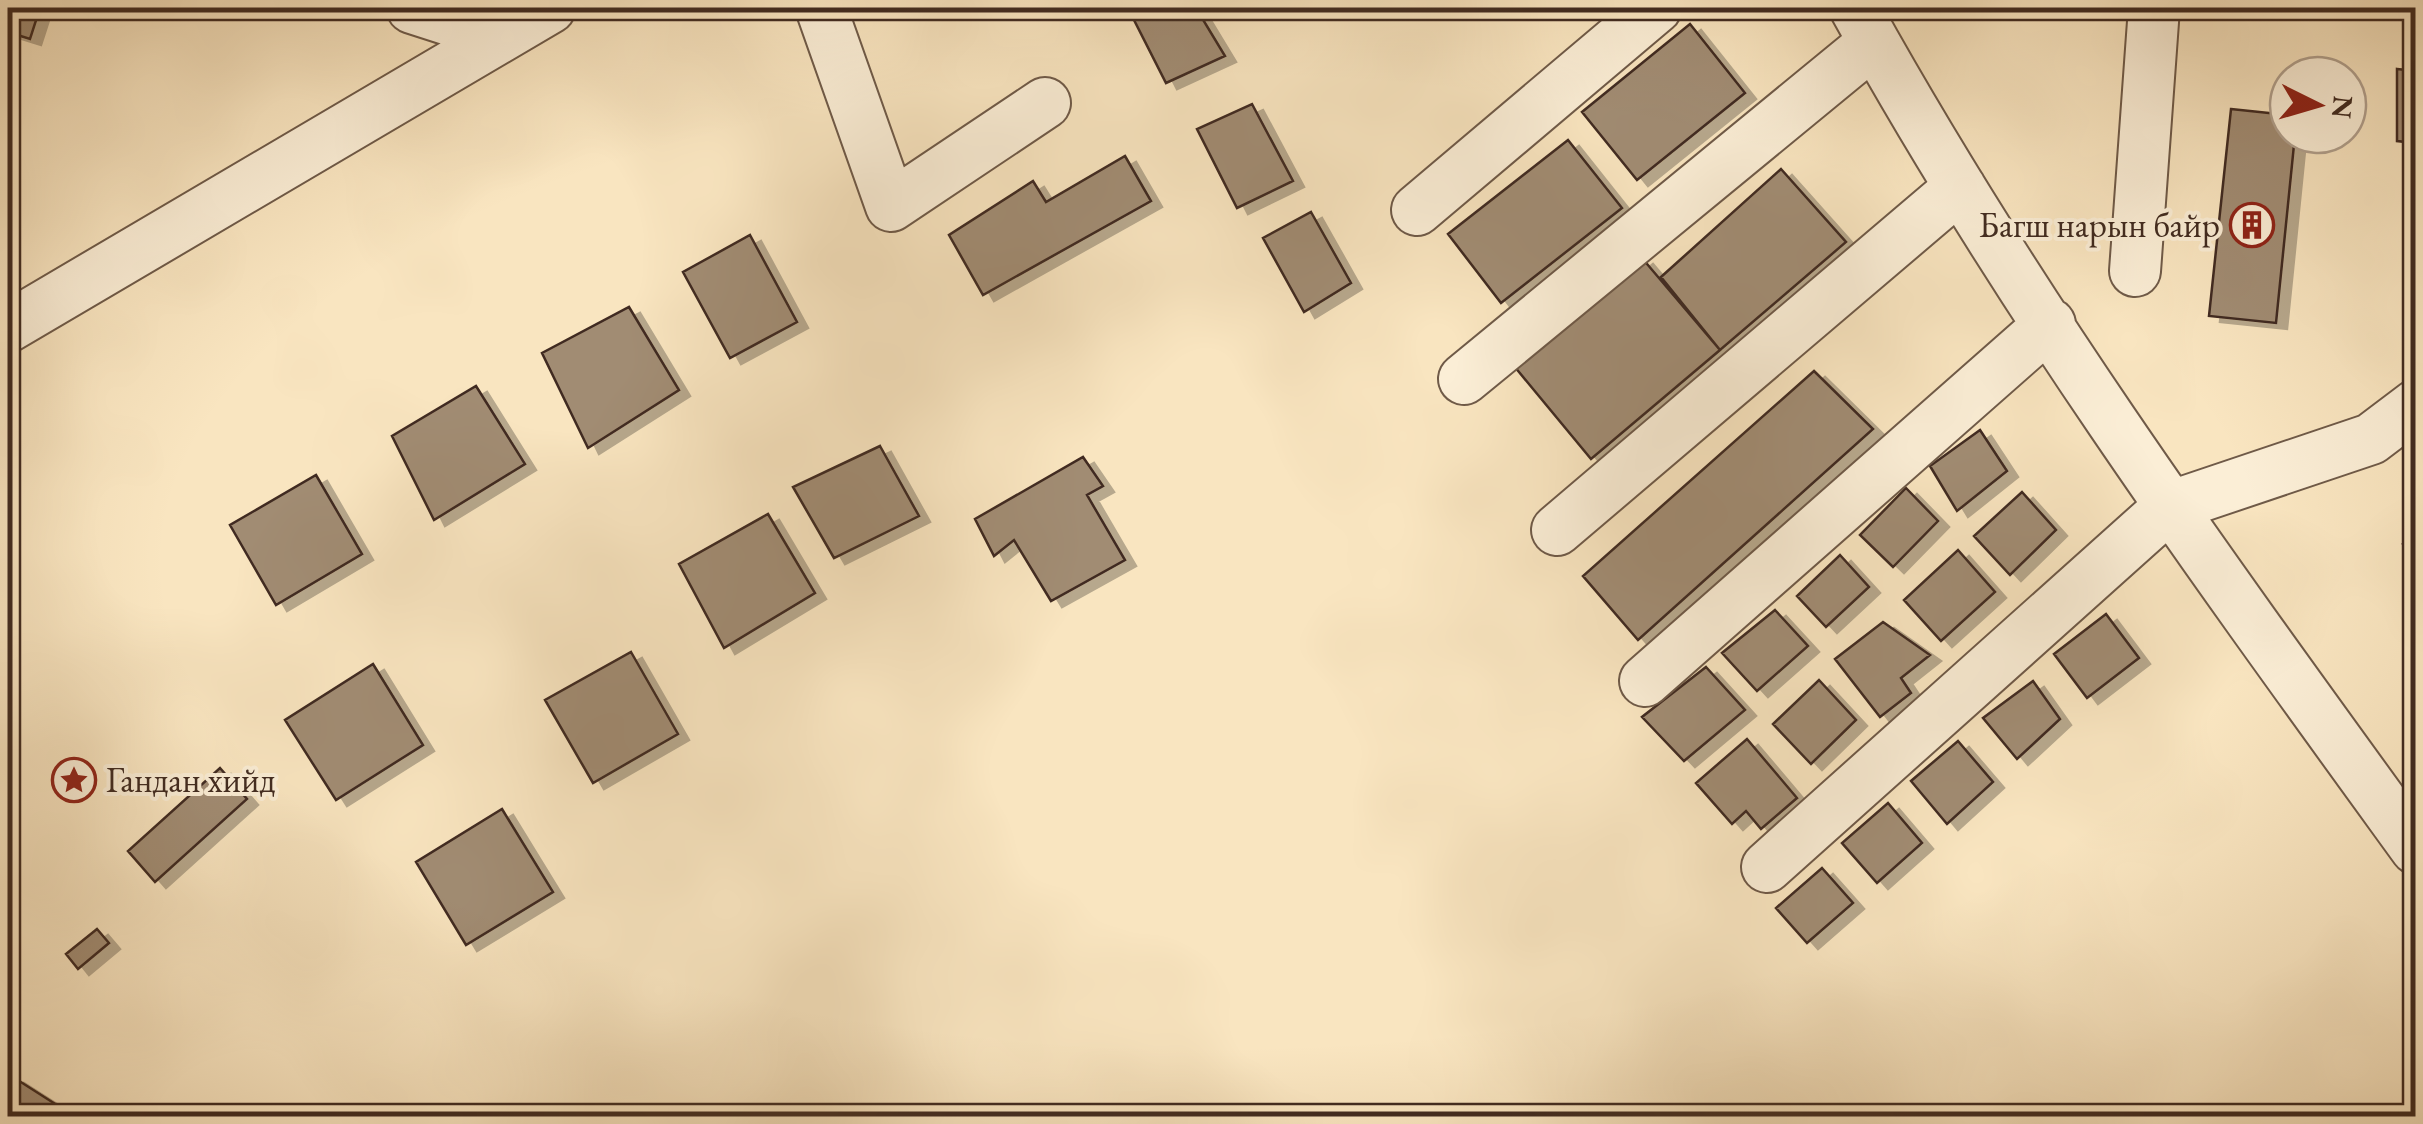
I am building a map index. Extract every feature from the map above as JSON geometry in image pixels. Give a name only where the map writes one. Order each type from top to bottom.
[{"type":"street","points":[[412,8],[499,36]]},
{"type":"street","points":[[8,327],[550,8]]},
{"type":"street","points":[[820,8],[891,206],[1045,103]]},
{"type":"street","points":[[1417,210],[1656,8]]},
{"type":"street","points":[[2135,271],[2154,8]]},
{"type":"street","points":[[1464,379],[1864,25],[1960,188],[2169,507],[2416,849]]},
{"type":"street","points":[[1557,530],[1960,188]]},
{"type":"street","points":[[1645,681],[2050,324]]},
{"type":"street","points":[[1767,867],[2169,507],[2370,439],[2416,405]]},
{"type":"building","points":[[8,8],[40,8],[30,39],[8,32]]},
{"type":"building","points":[[1144,8],[1196,8],[1225,56],[1166,83],[1131,14]]},
{"type":"building","points":[[1690,24],[1745,93],[1637,180],[1582,112]]},
{"type":"building","points":[[2397,69],[2416,71],[2416,143],[2397,141]]},
{"type":"building","points":[[1252,104],[1293,181],[1237,208],[1197,129]]},
{"type":"building","name":"Багш нарын байр","points":[[2231,109],[2268,113],[2268,155],[2293,155],[2276,323],[2209,316]]},
{"type":"building","points":[[1568,140],[1622,208],[1501,303],[1448,234]]},
{"type":"building","points":[[1125,156],[1151,201],[983,295],[949,235],[1033,181],[1046,202]]},
{"type":"building","points":[[1781,169],[1846,242],[1720,350],[1661,277]]},
{"type":"building","points":[[1311,212],[1351,283],[1304,312],[1263,238]]},
{"type":"building","points":[[750,235],[797,322],[730,358],[683,272]]},
{"type":"building","points":[[1642,258],[1720,350],[1591,459],[1514,366]]},
{"type":"building","points":[[629,307],[679,390],[588,448],[542,353]]},
{"type":"building","points":[[1814,371],[1873,429],[1638,640],[1583,576]]},
{"type":"building","points":[[476,386],[525,464],[434,520],[392,436]]},
{"type":"building","points":[[1980,430],[2007,471],[1957,511],[1930,466]]},
{"type":"building","points":[[880,446],[919,516],[834,558],[793,487]]},
{"type":"building","points":[[1083,457],[1103,486],[1087,495],[1125,560],[1051,601],[1014,540],[994,556],[975,519]]},
{"type":"building","points":[[316,475],[362,554],[276,605],[230,525]]},
{"type":"building","points":[[1906,488],[1938,521],[1893,567],[1860,535]]},
{"type":"building","points":[[2022,492],[2056,530],[2010,575],[1974,536]]},
{"type":"building","points":[[768,514],[815,593],[724,648],[679,564]]},
{"type":"building","points":[[2416,536],[2416,562],[2403,544]]},
{"type":"building","points":[[1958,550],[1995,592],[1941,641],[1904,600]]},
{"type":"building","points":[[1840,555],[1869,587],[1826,627],[1797,596]]},
{"type":"building","points":[[1775,610],[1808,646],[1757,691],[1722,653]]},
{"type":"building","points":[[2106,614],[2139,658],[2087,698],[2054,654]]},
{"type":"building","points":[[1883,622],[1930,655],[1901,678],[1911,693],[1880,717],[1835,659]]},
{"type":"building","points":[[631,652],[678,734],[593,783],[545,700]]},
{"type":"building","points":[[373,664],[423,745],[336,800],[285,720]]},
{"type":"building","points":[[1706,667],[1745,710],[1684,761],[1642,717]]},
{"type":"building","points":[[1819,680],[1856,720],[1811,764],[1773,724]]},
{"type":"building","points":[[2033,681],[2060,719],[2017,759],[1983,718]]},
{"type":"building","points":[[1747,739],[1797,798],[1761,829],[1746,811],[1732,824],[1696,783]]},
{"type":"building","points":[[1958,741],[1993,782],[1947,824],[1911,781]]},
{"type":"building","points":[[220,768],[247,799],[155,882],[128,851]]},
{"type":"building","points":[[1888,803],[1922,843],[1877,883],[1842,843]]},
{"type":"building","points":[[502,809],[553,892],[466,945],[416,862]]},
{"type":"building","points":[[1822,868],[1853,903],[1807,943],[1776,908]]},
{"type":"building","points":[[97,929],[109,943],[78,969],[66,954]]},
{"type":"building","points":[[13,1077],[74,1116],[8,1116],[8,1085]]},
{"type":"place","name":"Багш нарын байр","points":[[2252,225]]},
{"type":"place","name":"Гандан хийд","points":[[74,780]]}]
